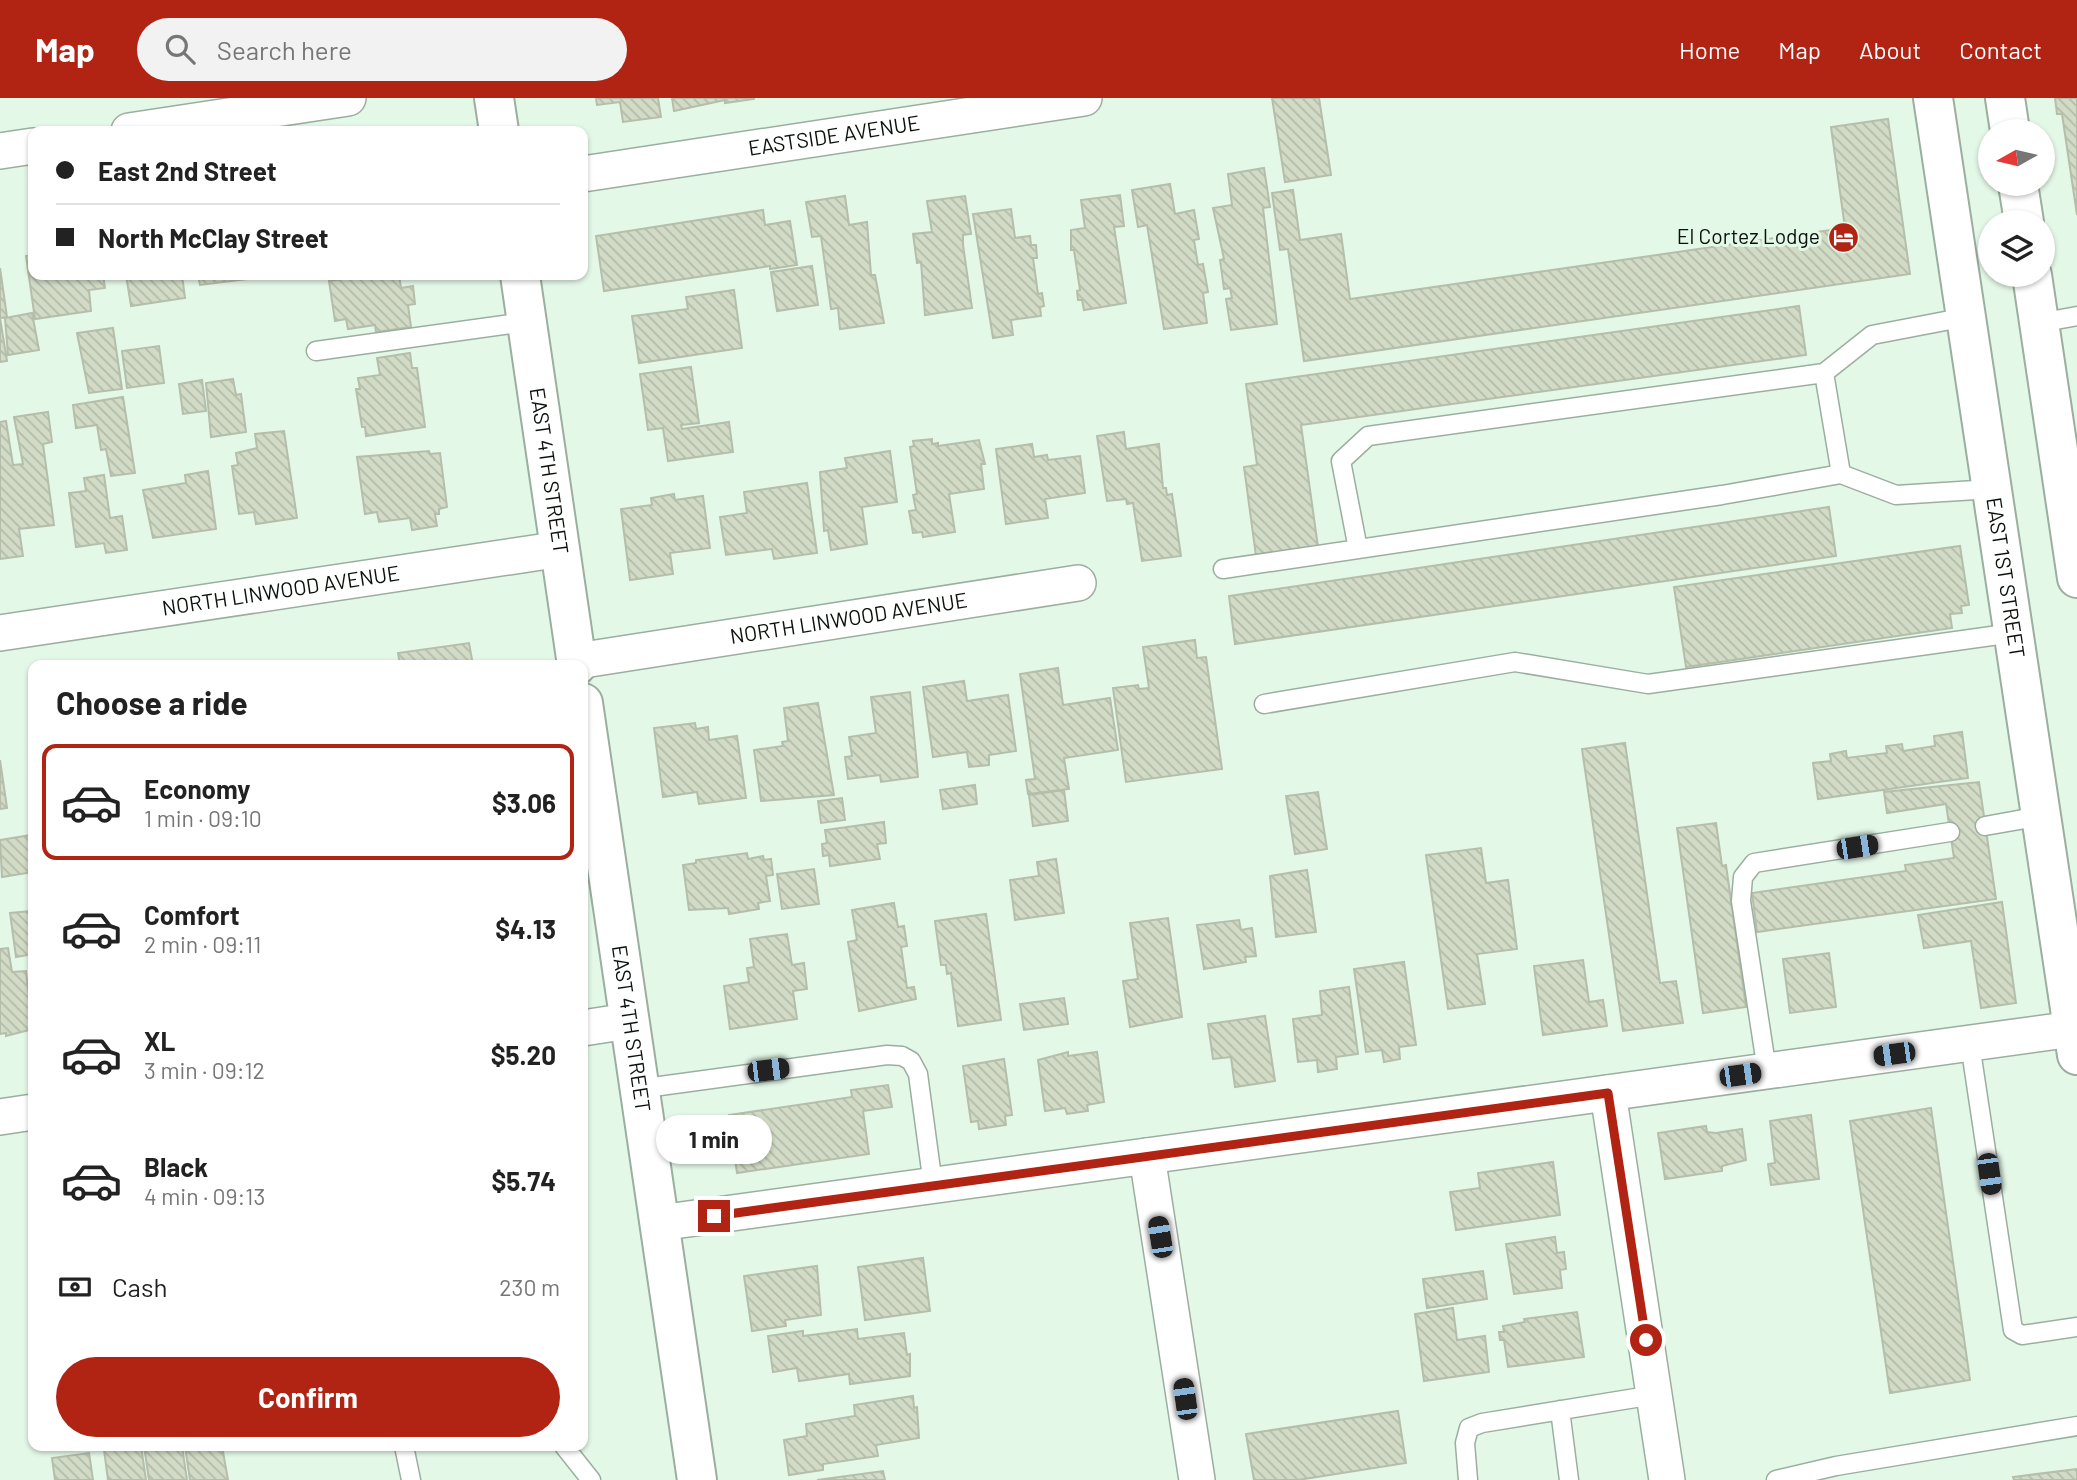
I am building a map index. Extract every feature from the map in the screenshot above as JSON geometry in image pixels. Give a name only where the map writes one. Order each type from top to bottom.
[{"type":"main road","points":[[494,98],[498,126]]},
{"type":"main road","name":"EAST 1ST STREET","points":[[1933,98],[2075,1042]]},
{"type":"main road","points":[[2005,98],[2008,119]]},
{"type":"main road","name":"EAST 4TH STREET","points":[[521,280],[577,660]]},
{"type":"main road","points":[[2034,287],[2077,574]]},
{"type":"main road","points":[[2028,732],[2077,922]]},
{"type":"main road","name":"EAST 4TH STREET","points":[[588,738],[659,1223],[691,1479]]},
{"type":"street","points":[[162,126],[348,98]]},
{"type":"street","name":"EASTSIDE AVENUE","points":[[588,173],[1084,98]]},
{"type":"street","points":[[0,151],[28,147]]},
{"type":"street","name":"NORTH LINWOOD AVENUE","points":[[0,633],[561,549]]},
{"type":"street","name":"NORTH LINWOOD AVENUE","points":[[588,661],[1078,583]]},
{"type":"street","points":[[588,1027],[628,1021]]},
{"type":"street","points":[[659,1223],[1970,1044],[2075,1042]]},
{"type":"street","points":[[1608,1093],[1667,1480]]},
{"type":"street","points":[[0,1117],[28,1113]]},
{"type":"street","points":[[1147,1156],[1197,1480]]},
{"type":"lane","points":[[2039,323],[2077,316]]},
{"type":"lane","points":[[1358,549],[1341,461],[1368,436],[1824,373],[1872,335],[1966,317]]},
{"type":"lane","points":[[316,351],[526,322]]},
{"type":"lane","points":[[1824,373],[1841,474]]},
{"type":"lane","points":[[1223,569],[1721,495],[1841,474],[1896,495],[1992,489]]},
{"type":"lane","points":[[1264,704],[1515,662],[1648,684],[2013,633]]},
{"type":"lane","points":[[1985,826],[2041,816]]},
{"type":"lane","points":[[1766,1071],[1741,901],[1743,877],[1754,863],[1950,832]]},
{"type":"lane","points":[[1970,1044],[2013,1330],[2022,1335],[2077,1326]]},
{"type":"lane","points":[[638,1089],[849,1059],[902,1056],[911,1060],[918,1074],[933,1185]]},
{"type":"lane","points":[[1468,1480],[1465,1443],[1469,1428],[1482,1423],[1654,1395]]},
{"type":"lane","points":[[1560,1410],[1569,1480]]},
{"type":"lane","points":[[1776,1480],[1836,1473],[2077,1426]]},
{"type":"lane","points":[[405,1451],[411,1480]]},
{"type":"lane","points":[[568,1451],[592,1480]]},
{"type":"building","points":[[596,98],[658,98],[661,117],[623,122],[620,102],[597,105]]},
{"type":"building","points":[[672,98],[754,99],[725,103],[725,100],[674,111]]},
{"type":"building","points":[[1272,98],[1319,98],[1331,175],[1285,182]]},
{"type":"building","points":[[2055,98],[2077,98],[2077,215],[2062,114],[2057,114]]},
{"type":"building","name":"El Cortez Lodge","points":[[1888,119],[1910,274],[1304,361],[1288,249],[1280,250],[1272,193],[1293,190],[1300,240],[1341,234],[1350,299],[1845,228],[1831,127]]},
{"type":"building","points":[[1264,168],[1270,207],[1263,208],[1277,324],[1231,330],[1226,299],[1232,298],[1230,288],[1224,289],[1220,260],[1224,259],[1213,208],[1232,205],[1228,174]]},
{"type":"building","points":[[1170,184],[1175,214],[1194,210],[1199,239],[1194,240],[1198,265],[1203,264],[1208,292],[1203,293],[1207,323],[1164,329],[1147,225],[1138,227],[1132,190]]},
{"type":"building","points":[[1120,195],[1124,226],[1114,227],[1126,303],[1084,310],[1082,300],[1078,300],[1077,291],[1080,290],[1074,250],[1071,250],[1071,230],[1085,228],[1081,200]]},
{"type":"building","points":[[845,196],[849,225],[867,222],[871,275],[875,275],[884,323],[840,329],[838,308],[831,309],[821,236],[812,237],[806,202]]},
{"type":"building","points":[[965,196],[971,234],[963,235],[963,245],[972,308],[925,315],[921,262],[917,263],[913,234],[932,232],[927,201]]},
{"type":"building","points":[[1011,209],[1015,238],[1030,236],[1031,245],[1036,245],[1037,258],[1033,258],[1038,294],[1042,293],[1044,306],[1040,307],[1041,316],[1011,320],[1013,335],[993,338],[973,214]]},
{"type":"building","points":[[763,210],[765,225],[790,221],[797,265],[770,269],[770,266],[604,291],[596,236]]},
{"type":"building","points":[[812,266],[818,305],[777,311],[771,272]]},
{"type":"building","points":[[0,268],[7,317],[0,318]]},
{"type":"building","points":[[29,280],[104,280],[105,288],[89,290],[91,311],[35,319]]},
{"type":"building","points":[[127,280],[183,280],[185,298],[131,306]]},
{"type":"building","points":[[199,280],[240,280],[200,285]]},
{"type":"building","points":[[400,280],[401,288],[413,286],[415,304],[408,305],[411,327],[376,332],[375,325],[348,329],[346,319],[335,321],[329,281]]},
{"type":"building","points":[[734,290],[742,348],[639,363],[632,316],[688,309],[686,297]]},
{"type":"building","points":[[1799,306],[1806,355],[1301,425],[1318,547],[1256,556],[1244,467],[1257,465],[1246,384]]},
{"type":"building","points":[[32,313],[39,350],[8,355],[5,318]]},
{"type":"building","points":[[0,318],[7,361],[0,362]]},
{"type":"building","points":[[113,328],[122,389],[89,393],[77,333]]},
{"type":"building","points":[[159,346],[164,383],[127,388],[122,351]]},
{"type":"building","points":[[410,353],[412,368],[417,368],[425,427],[366,436],[356,389],[360,389],[358,378],[380,375],[377,358]]},
{"type":"building","points":[[691,367],[699,423],[681,425],[682,429],[729,422],[733,452],[668,461],[663,428],[648,430],[640,374]]},
{"type":"building","points":[[233,379],[236,395],[241,394],[246,432],[211,437],[206,383]]},
{"type":"building","points":[[202,380],[206,411],[183,414],[179,384]]},
{"type":"building","points":[[123,397],[135,473],[111,476],[106,449],[101,450],[97,425],[76,428],[73,405]]},
{"type":"building","points":[[48,412],[52,442],[43,444],[54,525],[19,529],[23,556],[0,559],[0,422],[6,421],[13,465],[23,464],[14,417]]},
{"type":"building","points":[[284,431],[297,518],[256,524],[254,512],[239,514],[232,466],[238,465],[236,453],[257,448],[255,434]]},
{"type":"building","points":[[1124,432],[1126,449],[1159,444],[1163,488],[1166,488],[1167,495],[1172,494],[1181,556],[1142,561],[1133,503],[1127,504],[1126,499],[1107,501],[1097,436]]},
{"type":"building","points":[[932,439],[932,444],[938,443],[938,446],[979,440],[985,464],[981,464],[984,489],[949,494],[955,532],[923,537],[922,532],[913,533],[909,511],[916,510],[913,495],[917,494],[910,447],[914,446],[913,441]]},
{"type":"building","points":[[1032,444],[1034,457],[1047,455],[1048,460],[1080,456],[1085,493],[1045,499],[1048,518],[1006,524],[996,449]]},
{"type":"building","points":[[429,451],[430,454],[440,453],[447,507],[439,509],[439,514],[435,514],[437,526],[412,530],[410,518],[379,522],[377,512],[365,514],[357,457]]},
{"type":"building","points":[[890,451],[897,502],[862,507],[867,544],[831,550],[828,530],[824,531],[820,472],[847,468],[845,458]]},
{"type":"building","points":[[208,471],[216,529],[153,538],[143,490],[186,483],[185,475]]},
{"type":"building","points":[[104,475],[110,518],[122,516],[127,550],[106,553],[104,543],[76,547],[69,493],[86,491],[84,478]]},
{"type":"building","points":[[807,483],[817,553],[774,559],[772,549],[726,555],[720,517],[747,513],[744,492]]},
{"type":"building","points":[[674,494],[675,500],[703,496],[710,548],[670,553],[673,574],[630,580],[621,509],[652,505],[651,498]]},
{"type":"building","points":[[1829,507],[1836,556],[1235,644],[1229,596]]},
{"type":"building","points":[[1960,546],[1969,605],[1961,606],[1962,613],[1950,614],[1952,628],[1686,667],[1674,587]]},
{"type":"building","points":[[1195,640],[1197,658],[1206,657],[1222,769],[1126,782],[1113,688],[1138,685],[1139,689],[1149,688],[1143,647]]},
{"type":"building","points":[[469,643],[472,660],[399,660],[398,653]]},
{"type":"building","points":[[1058,668],[1063,705],[1110,698],[1118,750],[1064,758],[1069,789],[1028,794],[1026,780],[1035,779],[1020,674]]},
{"type":"building","points":[[964,681],[967,701],[1008,695],[1016,751],[989,755],[989,765],[969,767],[967,752],[933,757],[923,687]]},
{"type":"building","points":[[910,692],[918,777],[881,782],[880,775],[848,779],[845,757],[852,756],[849,737],[876,733],[871,697]]},
{"type":"building","points":[[818,703],[834,795],[761,801],[754,750],[783,746],[782,742],[788,741],[784,708]]},
{"type":"building","points":[[695,723],[696,729],[708,727],[709,740],[737,736],[746,798],[699,804],[697,792],[663,797],[654,728]]},
{"type":"building","points":[[1962,732],[1968,778],[1818,799],[1813,763],[1831,761],[1830,754],[1846,751],[1847,758],[1887,753],[1886,746],[1902,744],[1903,751],[1935,746],[1934,736]]},
{"type":"building","points":[[1625,743],[1660,983],[1676,981],[1683,1023],[1623,1031],[1582,749]]},
{"type":"building","points":[[0,760],[7,808],[0,809]]},
{"type":"building","points":[[1979,782],[1996,899],[1757,932],[1752,893],[1906,871],[1905,865],[1954,858],[1946,804],[1887,813],[1884,792]]},
{"type":"building","points":[[975,785],[977,804],[943,809],[940,790]]},
{"type":"building","points":[[1064,790],[1068,821],[1033,826],[1029,795]]},
{"type":"building","points":[[1318,792],[1327,849],[1295,854],[1286,796]]},
{"type":"building","points":[[842,798],[845,820],[821,823],[818,801]]},
{"type":"building","points":[[884,822],[886,843],[877,844],[880,859],[830,866],[829,855],[823,856],[822,844],[827,843],[825,830]]},
{"type":"building","points":[[1716,823],[1722,866],[1726,865],[1746,1007],[1703,1013],[1677,828]]},
{"type":"building","points":[[28,835],[28,873],[2,877],[0,840]]},
{"type":"building","points":[[1481,848],[1486,883],[1508,880],[1517,949],[1477,954],[1485,1004],[1448,1009],[1426,855]]},
{"type":"building","points":[[747,853],[748,859],[763,856],[764,860],[771,859],[773,875],[766,876],[770,901],[758,903],[759,909],[729,914],[728,908],[689,910],[683,865],[696,863],[696,860]]},
{"type":"building","points":[[1056,859],[1064,913],[1015,920],[1010,880],[1039,876],[1037,862]]},
{"type":"building","points":[[814,869],[819,904],[782,909],[777,874]]},
{"type":"building","points":[[1307,870],[1316,932],[1276,937],[1270,876]]},
{"type":"building","points":[[2002,902],[2016,1003],[1981,1008],[1971,941],[1924,948],[1918,915]]},
{"type":"building","points":[[894,903],[898,927],[904,926],[907,946],[901,947],[907,988],[914,987],[916,999],[859,1011],[848,942],[857,940],[852,910]]},
{"type":"building","points":[[28,911],[28,955],[16,957],[10,913]]},
{"type":"building","points":[[986,914],[1001,1020],[958,1026],[951,973],[947,974],[946,965],[941,965],[935,921]]},
{"type":"building","points":[[1168,918],[1182,1017],[1130,1027],[1123,981],[1138,979],[1130,923]]},
{"type":"building","points":[[1239,920],[1241,930],[1252,928],[1256,956],[1245,957],[1246,962],[1204,969],[1197,925]]},
{"type":"building","points":[[787,934],[792,965],[804,963],[807,989],[793,991],[797,1019],[730,1029],[724,986],[749,982],[747,968],[754,967],[750,939]]},
{"type":"building","points":[[8,948],[12,972],[26,971],[28,988],[28,1030],[6,1036],[6,1033],[0,1034],[0,949]]},
{"type":"building","points":[[1829,953],[1836,1007],[1790,1013],[1783,959]]},
{"type":"building","points":[[1583,960],[1589,1002],[1603,1000],[1607,1026],[1543,1035],[1534,966]]},
{"type":"building","points":[[1404,962],[1416,1045],[1399,1047],[1400,1059],[1384,1062],[1382,1050],[1366,1052],[1354,969]]},
{"type":"building","points":[[1349,987],[1358,1054],[1336,1057],[1337,1069],[1318,1072],[1317,1060],[1298,1062],[1293,1019],[1322,1015],[1320,991]]},
{"type":"building","points":[[1064,998],[1068,1024],[1024,1030],[1020,1004]]},
{"type":"building","points":[[1265,1016],[1275,1081],[1235,1087],[1231,1057],[1213,1059],[1208,1024]]},
{"type":"building","points":[[1068,1052],[1068,1056],[1097,1052],[1104,1102],[1087,1105],[1088,1111],[1067,1114],[1065,1108],[1045,1111],[1038,1060]]},
{"type":"building","points":[[1004,1059],[1012,1115],[1005,1116],[1006,1125],[979,1129],[978,1121],[971,1122],[963,1066]]},
{"type":"building","points":[[888,1085],[892,1107],[863,1111],[869,1154],[737,1173],[729,1115],[852,1097],[851,1090]]},
{"type":"building","points":[[1931,1108],[1970,1380],[1890,1393],[1850,1121]]},
{"type":"building","points":[[1811,1115],[1819,1179],[1771,1185],[1768,1164],[1775,1163],[1770,1121]]},
{"type":"building","points":[[1706,1126],[1707,1132],[1716,1133],[1742,1129],[1746,1160],[1722,1166],[1722,1171],[1665,1179],[1658,1133]]},
{"type":"building","points":[[1553,1162],[1560,1215],[1456,1230],[1450,1192],[1480,1188],[1478,1173]]},
{"type":"building","points":[[1555,1237],[1557,1253],[1564,1252],[1566,1269],[1560,1270],[1562,1288],[1514,1294],[1506,1244]]},
{"type":"building","points":[[923,1258],[930,1311],[865,1320],[858,1267]]},
{"type":"building","points":[[817,1266],[821,1315],[785,1320],[786,1326],[752,1331],[744,1276]]},
{"type":"building","points":[[1483,1271],[1487,1299],[1427,1308],[1423,1279]]},
{"type":"building","points":[[1453,1308],[1457,1340],[1485,1336],[1489,1372],[1424,1381],[1415,1314]]},
{"type":"building","points":[[1577,1312],[1584,1357],[1508,1367],[1504,1340],[1500,1340],[1499,1332],[1504,1332],[1503,1326],[1525,1322],[1524,1319]]},
{"type":"building","points":[[857,1329],[858,1339],[904,1333],[907,1355],[910,1354],[910,1376],[850,1384],[849,1374],[799,1381],[797,1368],[773,1372],[768,1336],[803,1331],[803,1336]]},
{"type":"building","points":[[913,1396],[914,1408],[917,1407],[919,1438],[876,1445],[878,1456],[823,1464],[823,1470],[789,1475],[784,1440],[807,1436],[806,1424],[855,1416],[854,1405]]},
{"type":"building","points":[[1398,1411],[1406,1463],[1298,1480],[1254,1480],[1246,1434]]},
{"type":"building","points":[[104,1451],[142,1451],[146,1480],[108,1480]]},
{"type":"building","points":[[145,1451],[183,1451],[187,1480],[149,1480]]},
{"type":"building","points":[[186,1451],[223,1451],[228,1480],[190,1480]]},
{"type":"building","points":[[89,1453],[93,1480],[55,1480],[52,1458]]},
{"type":"building","points":[[2077,1469],[2077,1480],[2014,1480],[2013,1477]]},
{"type":"building","points":[[883,1471],[885,1480],[817,1480]]},
{"type":"place","name":"El Cortez Lodge","points":[[1843,237]]},
{"type":"route","points":[[714,1216],[1608,1093],[1646,1340]]}]
